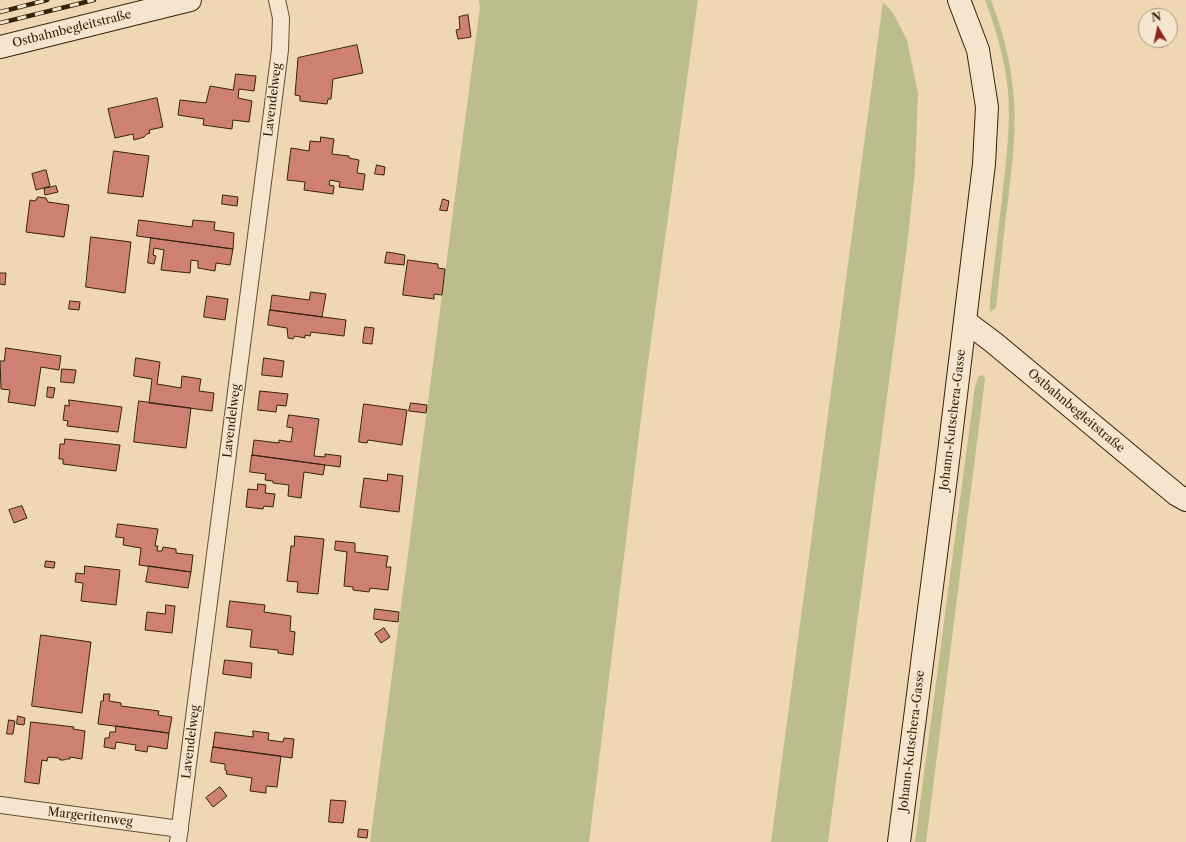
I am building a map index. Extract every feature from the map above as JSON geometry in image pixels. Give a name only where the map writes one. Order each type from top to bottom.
[{"type":"street","name":"Ostbahnbegleitstraße","points":[[0,47],[190,0]]},
{"type":"street","name":"Lavendelweg","points":[[179,835],[280,50],[280,18],[277,0]]},
{"type":"street","name":"Johann-Kutschera-Gasse","points":[[899,842],[946,477],[984,164],[987,107],[978,50],[959,0]]},
{"type":"street","name":"Ostbahnbegleitstraße","points":[[965,321],[993,342],[1177,495],[1186,500]]},
{"type":"street","name":"Margeritenweg","points":[[0,805],[179,835]]},
{"type":"green space","points":[[479,0],[698,0],[647,369],[589,842],[370,842],[480,7]]},
{"type":"green space","points":[[985,0],[991,0],[1005,44],[1012,77],[1015,115],[1012,166],[996,308],[990,312],[990,300],[1007,155],[1009,111],[1007,82],[1001,51]]},
{"type":"green space","points":[[883,2],[893,13],[907,40],[918,93],[915,171],[907,246],[828,842],[771,842]]},
{"type":"green space","points":[[983,375],[985,379],[926,842],[915,842],[975,386],[979,376]]},
{"type":"building","points":[[468,15],[471,37],[458,39],[456,30],[460,29],[459,17]]},
{"type":"building","points":[[357,45],[363,73],[333,79],[331,99],[328,99],[327,104],[300,101],[300,96],[295,95],[298,58]]},
{"type":"building","points":[[236,74],[256,76],[254,91],[239,89],[238,98],[252,101],[249,122],[233,120],[232,129],[203,125],[204,119],[178,115],[180,100],[206,103],[210,86],[233,90]]},
{"type":"building","points":[[157,98],[163,127],[149,130],[150,133],[144,137],[134,140],[133,134],[115,138],[108,109]]},
{"type":"building","points":[[321,137],[334,139],[332,154],[349,156],[349,158],[359,160],[357,173],[365,174],[363,190],[339,187],[340,182],[330,180],[329,185],[334,186],[333,194],[304,190],[305,182],[287,180],[291,148],[309,151],[310,141],[320,142]]},
{"type":"building","points":[[114,151],[149,156],[143,197],[108,193]]},
{"type":"building","points":[[377,165],[385,167],[384,175],[375,174]]},
{"type":"building","points":[[46,170],[50,186],[36,190],[32,174]]},
{"type":"building","points":[[56,186],[58,192],[45,195],[44,189]]},
{"type":"building","points":[[223,195],[238,197],[237,206],[222,204]]},
{"type":"building","points":[[38,197],[46,198],[48,202],[69,205],[64,237],[26,232],[30,200],[35,201]]},
{"type":"building","points":[[443,199],[449,201],[447,211],[440,210]]},
{"type":"building","points":[[139,220],[192,227],[193,220],[215,222],[214,230],[234,233],[233,249],[137,236]]},
{"type":"building","points":[[91,237],[131,242],[125,293],[86,287]]},
{"type":"building","points":[[151,238],[233,249],[230,265],[216,263],[215,271],[198,268],[198,261],[191,260],[190,273],[161,270],[164,250],[154,248],[153,255],[156,256],[154,264],[148,263]]},
{"type":"building","points":[[387,252],[405,255],[404,265],[385,263]]},
{"type":"building","points":[[408,260],[438,264],[438,268],[445,269],[442,295],[434,294],[434,299],[403,295]]},
{"type":"building","points":[[0,273],[6,273],[5,285],[0,284]]},
{"type":"building","points":[[311,292],[326,294],[322,317],[270,310],[272,295],[309,300]]},
{"type":"building","points":[[207,296],[228,299],[225,320],[204,317]]},
{"type":"building","points":[[70,301],[80,302],[79,310],[69,309]]},
{"type":"building","points":[[270,310],[346,320],[344,336],[311,332],[310,336],[305,335],[305,338],[295,336],[293,339],[288,338],[287,328],[268,325]]},
{"type":"building","points":[[365,327],[374,328],[372,344],[363,343]]},
{"type":"building","points":[[6,348],[61,356],[59,370],[41,367],[35,406],[8,402],[10,390],[1,389],[0,361],[4,361]]},
{"type":"building","points":[[136,358],[160,362],[157,384],[181,388],[182,376],[201,379],[199,391],[214,393],[212,411],[149,403],[152,379],[134,376]]},
{"type":"building","points":[[264,358],[284,361],[282,377],[262,375]]},
{"type":"building","points":[[62,369],[76,370],[74,383],[61,382]]},
{"type":"building","points":[[48,387],[55,388],[53,398],[47,397]]},
{"type":"building","points":[[260,391],[288,394],[286,406],[277,405],[276,412],[258,410]]},
{"type":"building","points":[[69,400],[122,407],[118,432],[67,426],[68,421],[63,420],[65,405],[69,406]]},
{"type":"building","points":[[139,401],[191,408],[186,448],[134,442]]},
{"type":"building","points":[[411,403],[427,405],[426,413],[409,411]]},
{"type":"building","points":[[364,404],[407,410],[402,445],[368,440],[367,443],[359,442]]},
{"type":"building","points":[[289,415],[319,419],[314,456],[325,457],[325,454],[341,456],[340,467],[252,455],[254,440],[279,443],[279,440],[291,442],[293,428],[287,427]]},
{"type":"building","points":[[65,439],[120,445],[116,471],[63,464],[63,459],[59,459],[60,444],[64,444]]},
{"type":"building","points":[[252,455],[325,465],[323,475],[304,472],[301,498],[288,496],[289,485],[273,483],[273,481],[265,480],[266,474],[250,472]]},
{"type":"building","points":[[388,474],[403,476],[399,512],[360,507],[364,478],[387,481]]},
{"type":"building","points":[[258,484],[266,485],[265,493],[275,494],[273,507],[264,506],[263,509],[246,507],[248,489],[257,490]]},
{"type":"building","points":[[22,506],[27,518],[14,523],[9,510]]},
{"type":"building","points":[[118,524],[158,529],[155,546],[158,546],[157,551],[162,551],[163,547],[176,549],[176,553],[193,555],[191,572],[139,565],[141,548],[123,545],[124,538],[116,537]]},
{"type":"building","points":[[295,536],[324,539],[318,594],[297,592],[298,582],[287,581],[291,546],[294,546]]},
{"type":"building","points":[[336,541],[355,543],[355,552],[388,556],[386,567],[391,567],[388,590],[370,588],[369,592],[353,590],[353,587],[344,586],[347,552],[335,550]]},
{"type":"building","points":[[46,561],[55,562],[54,568],[45,567]]},
{"type":"building","points":[[85,566],[120,570],[116,605],[81,601],[83,583],[75,582],[76,573],[84,574]]},
{"type":"building","points":[[149,566],[191,572],[188,588],[146,582]]},
{"type":"building","points":[[230,601],[265,605],[264,612],[291,616],[290,631],[295,632],[293,655],[278,653],[278,650],[250,647],[252,630],[227,627]]},
{"type":"building","points":[[166,605],[175,606],[172,633],[145,630],[147,612],[165,614]]},
{"type":"building","points":[[375,609],[399,612],[398,622],[374,619]]},
{"type":"building","points":[[384,628],[390,637],[381,643],[375,634]]},
{"type":"building","points":[[41,635],[91,642],[82,713],[32,706]]},
{"type":"building","points":[[225,660],[252,663],[251,678],[223,674]]},
{"type":"building","points":[[104,694],[110,694],[109,701],[121,703],[121,706],[159,711],[158,715],[172,717],[169,733],[98,724],[101,701],[103,701]]},
{"type":"building","points":[[18,716],[25,718],[24,725],[17,724]]},
{"type":"building","points":[[9,720],[15,721],[13,734],[7,734]]},
{"type":"building","points":[[31,722],[74,727],[73,729],[85,731],[82,759],[70,757],[70,759],[60,760],[59,758],[48,757],[47,761],[42,760],[39,784],[25,782]]},
{"type":"building","points":[[116,726],[169,733],[167,749],[148,746],[147,752],[135,750],[136,745],[116,742],[115,749],[104,747],[105,738],[109,738],[110,732],[115,732]]},
{"type":"building","points":[[253,731],[269,733],[268,740],[283,742],[284,738],[294,739],[292,758],[213,747],[215,732],[253,737]]},
{"type":"building","points":[[213,747],[281,756],[277,787],[266,786],[266,793],[250,791],[252,778],[226,774],[227,771],[225,770],[225,764],[211,762]]},
{"type":"building","points":[[220,787],[227,796],[213,807],[206,798]]},
{"type":"building","points":[[331,800],[346,801],[343,823],[329,822]]},
{"type":"building","points":[[359,829],[368,830],[367,838],[358,837]]},
{"type":"railway","points":[[0,12],[47,0]]},
{"type":"railway","points":[[0,23],[94,0]]}]
